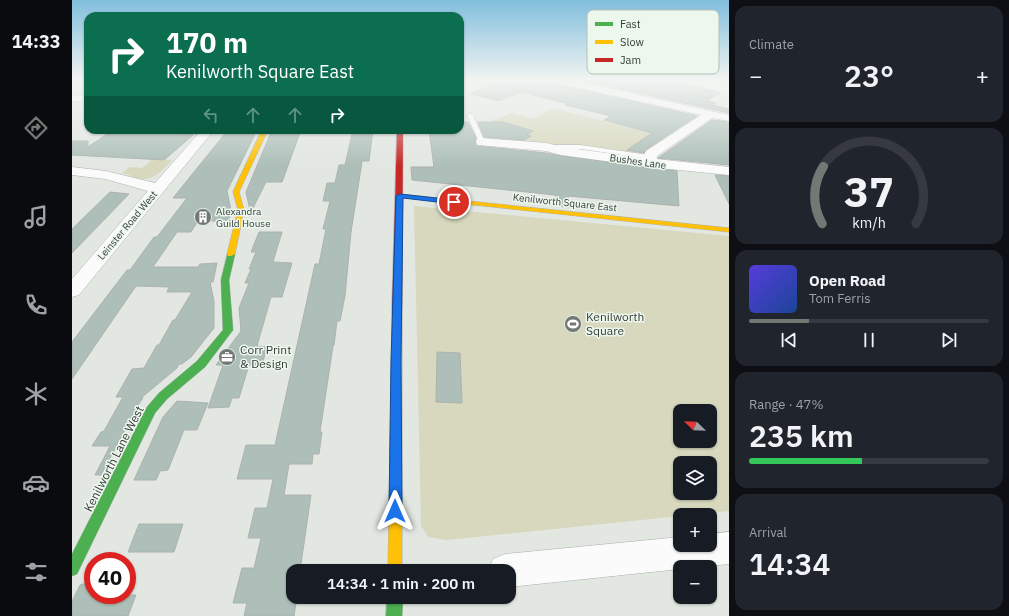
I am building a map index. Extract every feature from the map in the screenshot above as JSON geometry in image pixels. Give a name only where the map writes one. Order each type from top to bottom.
[{"type":"street","points":[[681,108],[729,118]]},
{"type":"street","points":[[649,160],[651,154],[710,114]]},
{"type":"street","points":[[159,189],[204,134]]},
{"type":"street","name":"Kenilworth Lane West","points":[[72,569],[152,410],[162,396],[201,364],[228,330],[225,280],[241,210],[236,192],[263,134]]},
{"type":"street","points":[[395,564],[396,369],[400,134]]},
{"type":"street","name":"Bushes Lane","points":[[482,142],[547,147],[561,151],[649,160],[729,172]]},
{"type":"street","name":"Leinster Road West","points":[[72,171],[106,175],[159,189],[75,283]]},
{"type":"street","name":"Kenilworth Square East","points":[[400,196],[729,230]]},
{"type":"street","points":[[516,570],[729,548]]},
{"type":"street","points":[[394,616],[395,604]]},
{"type":"lane","name":"Bushes Lane","points":[[470,115],[482,142]]},
{"type":"lane","points":[[453,215],[454,202]]},
{"type":"green space","points":[[553,108],[666,137],[665,141],[644,155],[581,146],[487,140],[479,126],[512,113],[533,119]]},
{"type":"green space","points":[[153,159],[172,160],[159,173],[151,178],[141,179],[122,173],[130,167],[142,168]]},
{"type":"green space","name":"Kenilworth Square","points":[[414,206],[729,236],[729,511],[717,512],[717,508],[673,508],[673,517],[446,540],[428,537],[421,526]]},
{"type":"building","points":[[576,108],[661,108],[697,116],[645,150],[644,153],[627,150],[652,133],[604,120],[611,116]]},
{"type":"building","points":[[706,108],[724,108],[729,109],[729,113]]},
{"type":"building","points":[[712,120],[729,122],[729,165],[658,158]]},
{"type":"building","points":[[464,122],[468,122],[476,138],[475,142],[477,146],[546,153],[677,171],[679,206],[568,196],[569,207],[560,206],[555,195],[412,180],[411,167],[434,167],[430,134],[464,134]]},
{"type":"building","points":[[478,122],[503,122],[533,131],[526,135],[531,136],[524,140],[484,137]]},
{"type":"building","points":[[107,134],[193,135],[164,160],[72,155],[72,141],[88,141],[88,147]]},
{"type":"building","points":[[225,134],[255,134],[227,191],[231,210],[229,221],[198,221],[191,232],[177,232],[153,267],[198,267],[200,264],[217,263],[213,282],[210,282],[214,301],[214,328],[191,357],[182,364],[179,364],[177,368],[141,398],[143,398],[101,475],[95,475],[110,446],[92,446],[101,432],[104,431],[123,397],[116,397],[132,369],[144,368],[157,345],[159,345],[173,320],[175,320],[192,292],[167,292],[169,287],[136,286],[72,379],[72,342],[127,270],[130,270],[154,237],[157,237],[187,198],[173,198]]},
{"type":"building","points":[[270,134],[300,134],[282,182],[266,182],[250,214],[246,192]]},
{"type":"building","points":[[352,134],[372,134],[369,161],[362,161],[351,232],[345,296],[340,321],[337,321],[320,432],[322,432],[319,454],[313,454],[312,464],[289,464],[284,495],[311,495],[301,564],[286,564],[286,604],[296,604],[294,616],[244,616],[247,603],[233,603],[242,568],[254,568],[261,538],[248,538],[255,508],[267,508],[273,479],[237,479],[246,445],[275,445],[315,264],[319,264],[326,229],[323,229],[330,201],[323,201],[327,183],[335,183],[339,165],[345,165]]},
{"type":"building","points":[[715,175],[729,176],[729,204]]},
{"type":"building","points":[[110,192],[129,194],[72,253],[72,229]]},
{"type":"building","points":[[259,232],[282,232],[273,262],[292,263],[282,297],[271,297],[257,346],[267,347],[262,365],[249,365],[239,398],[232,398],[229,407],[208,408],[223,365],[216,365],[241,331],[239,308],[249,283],[245,283],[256,252],[251,252]]},
{"type":"building","points":[[437,352],[460,353],[462,403],[436,402]]},
{"type":"building","points":[[177,401],[208,403],[197,430],[184,430],[168,470],[160,471],[156,480],[134,480],[163,417]]},
{"type":"building","points":[[139,524],[183,524],[174,552],[128,552]]},
{"type":"building","points":[[84,584],[84,604],[133,604],[128,616],[72,616],[72,601],[80,585]]},
{"type":"traffic: fast","points":[[72,569],[151,410],[163,396],[201,364],[228,330],[225,280],[231,254]]},
{"type":"traffic: fast","points":[[394,616],[395,604]]},
{"type":"traffic: slow","points":[[231,254],[241,210],[236,192],[263,134]]},
{"type":"traffic: slow","points":[[400,196],[729,230]]},
{"type":"traffic: slow","points":[[395,564],[397,314]]},
{"type":"traffic: jam","points":[[397,314],[400,134]]},
{"type":"place","name":"Alexandra Guild House","points":[[203,217]]},
{"type":"place","name":"Kenilworth Square","points":[[573,324]]},
{"type":"place","name":"Corr Print & Design","points":[[227,357]]},
{"type":"route","points":[[395,511],[396,361],[400,196],[454,202]]}]
